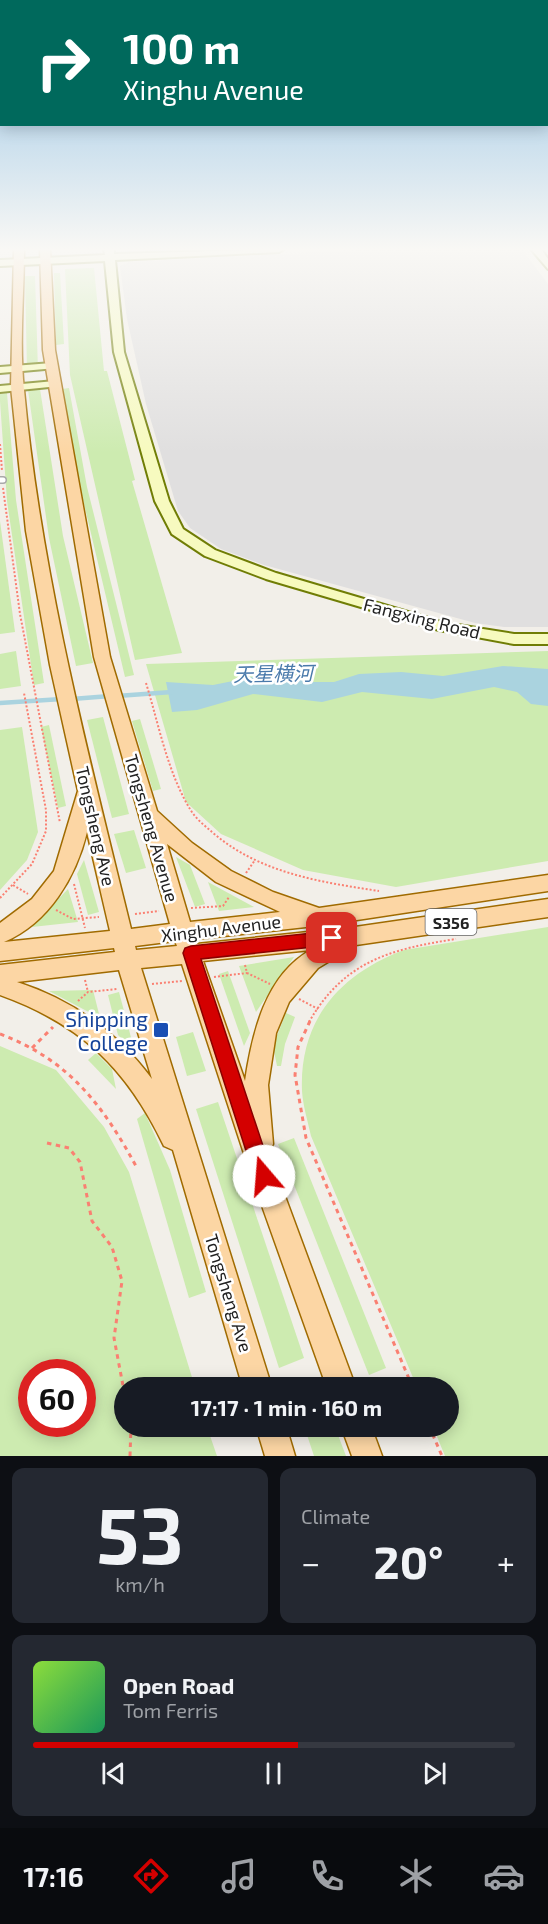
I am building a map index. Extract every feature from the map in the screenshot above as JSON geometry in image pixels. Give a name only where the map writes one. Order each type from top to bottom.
[{"type":"main road","name":"Tongsheng Ave","points":[[18,317],[17,387],[33,531],[62,681],[125,950],[255,1377]]},
{"type":"main road","name":"Tongsheng Avenue","points":[[49,317],[54,384],[96,623],[109,679],[176,910],[264,1176],[338,1377]]},
{"type":"main road","points":[[0,935],[32,913],[59,881],[80,824],[87,789]]},
{"type":"main road","points":[[148,815],[175,842],[237,886],[277,905],[324,916]]},
{"type":"main road","name":"Xinghu Avenue","points":[[187,943],[231,927],[324,916],[548,883]]},
{"type":"main road","name":"Xinghu Avenue","points":[[0,974],[125,950],[187,943],[238,948],[355,936],[548,908]]},
{"type":"main road","points":[[264,1176],[255,1085],[264,1032],[284,991],[310,961],[355,936]]},
{"type":"main road","name":"Xinghu Avenue","points":[[0,952],[125,950]]},
{"type":"main road","points":[[0,985],[46,1002],[103,1040],[137,1077],[170,1130],[198,1194]]},
{"type":"main road","points":[[274,1437],[280,1456]]},
{"type":"main road","points":[[360,1437],[367,1456]]},
{"type":"street","name":"Fangxing Road","points":[[115,317],[119,352],[162,501],[177,531],[210,553],[271,576],[444,627],[514,639],[548,639]]},
{"type":"street","points":[[0,370],[52,366]]},
{"type":"street","points":[[0,389],[54,384]]},
{"type":"path","points":[[0,444],[1,480],[32,683],[44,732]]},
{"type":"path","points":[[146,683],[175,779],[191,812],[216,837],[276,871],[326,884],[379,891]]},
{"type":"path","points":[[0,898],[32,864],[46,831],[46,810],[24,693]]},
{"type":"path","points":[[223,906],[255,860]]},
{"type":"path","points":[[13,885],[73,919],[223,906]]},
{"type":"path","points":[[223,906],[231,927]]},
{"type":"path","points":[[408,1377],[306,1138],[297,1100],[295,1065],[306,1028],[328,991],[367,962],[397,949],[459,938]]},
{"type":"path","points":[[238,948],[247,972],[318,1009]]},
{"type":"path","points":[[0,1034],[14,1038],[62,1064],[113,1123],[137,1168]]},
{"type":"path","points":[[47,1143],[69,1148],[80,1162],[92,1221],[112,1247],[122,1281],[114,1338],[121,1377]]},
{"type":"path","points":[[130,1456],[131,1437]]},
{"type":"path","points":[[434,1437],[442,1456]]},
{"type":"shaded area","points":[[127,317],[548,317],[548,627],[504,627],[475,623],[264,565],[221,549],[190,528],[178,511],[146,404]]},
{"type":"green space","points":[[26,317],[36,317],[38,370],[27,371]]},
{"type":"green space","points":[[55,317],[62,317],[64,344],[56,345]]},
{"type":"green space","points":[[67,317],[99,317],[104,371],[107,371],[135,480],[132,481],[182,653],[135,660],[70,375]]},
{"type":"green space","points":[[69,388],[87,487],[134,675],[125,677],[80,487],[62,389]]},
{"type":"green space","points":[[40,389],[63,536],[93,663],[76,666],[49,538],[28,390]]},
{"type":"green space","points":[[7,393],[16,500],[44,683],[34,685],[7,501],[0,394]]},
{"type":"green space","points":[[0,521],[15,632],[0,634]]},
{"type":"green space","points":[[16,651],[21,686],[0,689],[0,654]]},
{"type":"green space","points":[[548,651],[548,861],[396,887],[303,870],[221,834],[186,802],[146,664]]},
{"type":"green space","points":[[103,717],[129,814],[112,818],[87,720]]},
{"type":"green space","points":[[140,719],[161,789],[153,791],[132,721]]},
{"type":"green space","points":[[49,725],[66,806],[58,808],[41,727]]},
{"type":"green space","points":[[22,727],[38,832],[27,860],[0,890],[0,730]]},
{"type":"green space","points":[[134,830],[146,868],[126,873],[114,834]]},
{"type":"green space","points":[[176,857],[190,865],[205,904],[195,907]]},
{"type":"green space","points":[[84,860],[99,912],[88,915],[77,874]]},
{"type":"green space","points":[[208,882],[254,907],[219,911]]},
{"type":"green space","points":[[68,889],[78,922],[32,927]]},
{"type":"green space","points":[[548,927],[548,1456],[445,1456],[437,1437],[459,1437],[459,1377],[413,1377],[311,1136],[302,1091],[303,1066],[308,1042],[316,1022],[328,1003],[343,986],[381,960],[404,950]]},
{"type":"green space","points":[[294,957],[256,1012],[239,966]]},
{"type":"green space","points":[[228,971],[250,1033],[244,1046],[219,974]]},
{"type":"green space","points":[[93,990],[100,1018],[49,991]]},
{"type":"green space","points":[[119,992],[133,1045],[129,1046],[118,1035],[108,995]]},
{"type":"green space","points":[[286,1013],[295,1017],[285,1044],[281,1066],[277,1066],[273,1046]]},
{"type":"green space","points":[[193,1032],[206,1071],[187,1076],[176,1037]]},
{"type":"green space","points":[[0,1046],[56,1070],[104,1127],[129,1172],[192,1377],[114,1377],[114,1437],[210,1437],[217,1456],[0,1456]]},
{"type":"green space","points":[[96,1053],[112,1069],[116,1089],[88,1060]]},
{"type":"green space","points":[[218,1102],[304,1358],[279,1368],[196,1109]]},
{"type":"green space","points":[[145,1113],[170,1170],[206,1292],[189,1298],[137,1119]]},
{"type":"green space","points":[[294,1138],[386,1368],[369,1375],[278,1144]]},
{"type":"green space","points":[[308,1437],[339,1437],[346,1456],[314,1456]]},
{"type":"water","points":[[503,666],[548,669],[548,706],[531,704],[517,692],[494,687],[432,699],[362,692],[322,702],[253,694],[197,710],[172,712],[166,682],[213,685],[253,677],[287,677],[311,682],[334,682],[359,674],[401,672],[443,676]]},
{"type":"waterway","name":"天星横河","points":[[117,696],[172,692]]},
{"type":"waterway","name":"天星横河","points":[[72,699],[110,696]]},
{"type":"waterway","name":"天星横河","points":[[0,703],[62,699]]},
{"type":"place","name":"Shipping College","points":[[161,1030]]},
{"type":"route","points":[[264,1176],[191,953],[332,938]]}]
